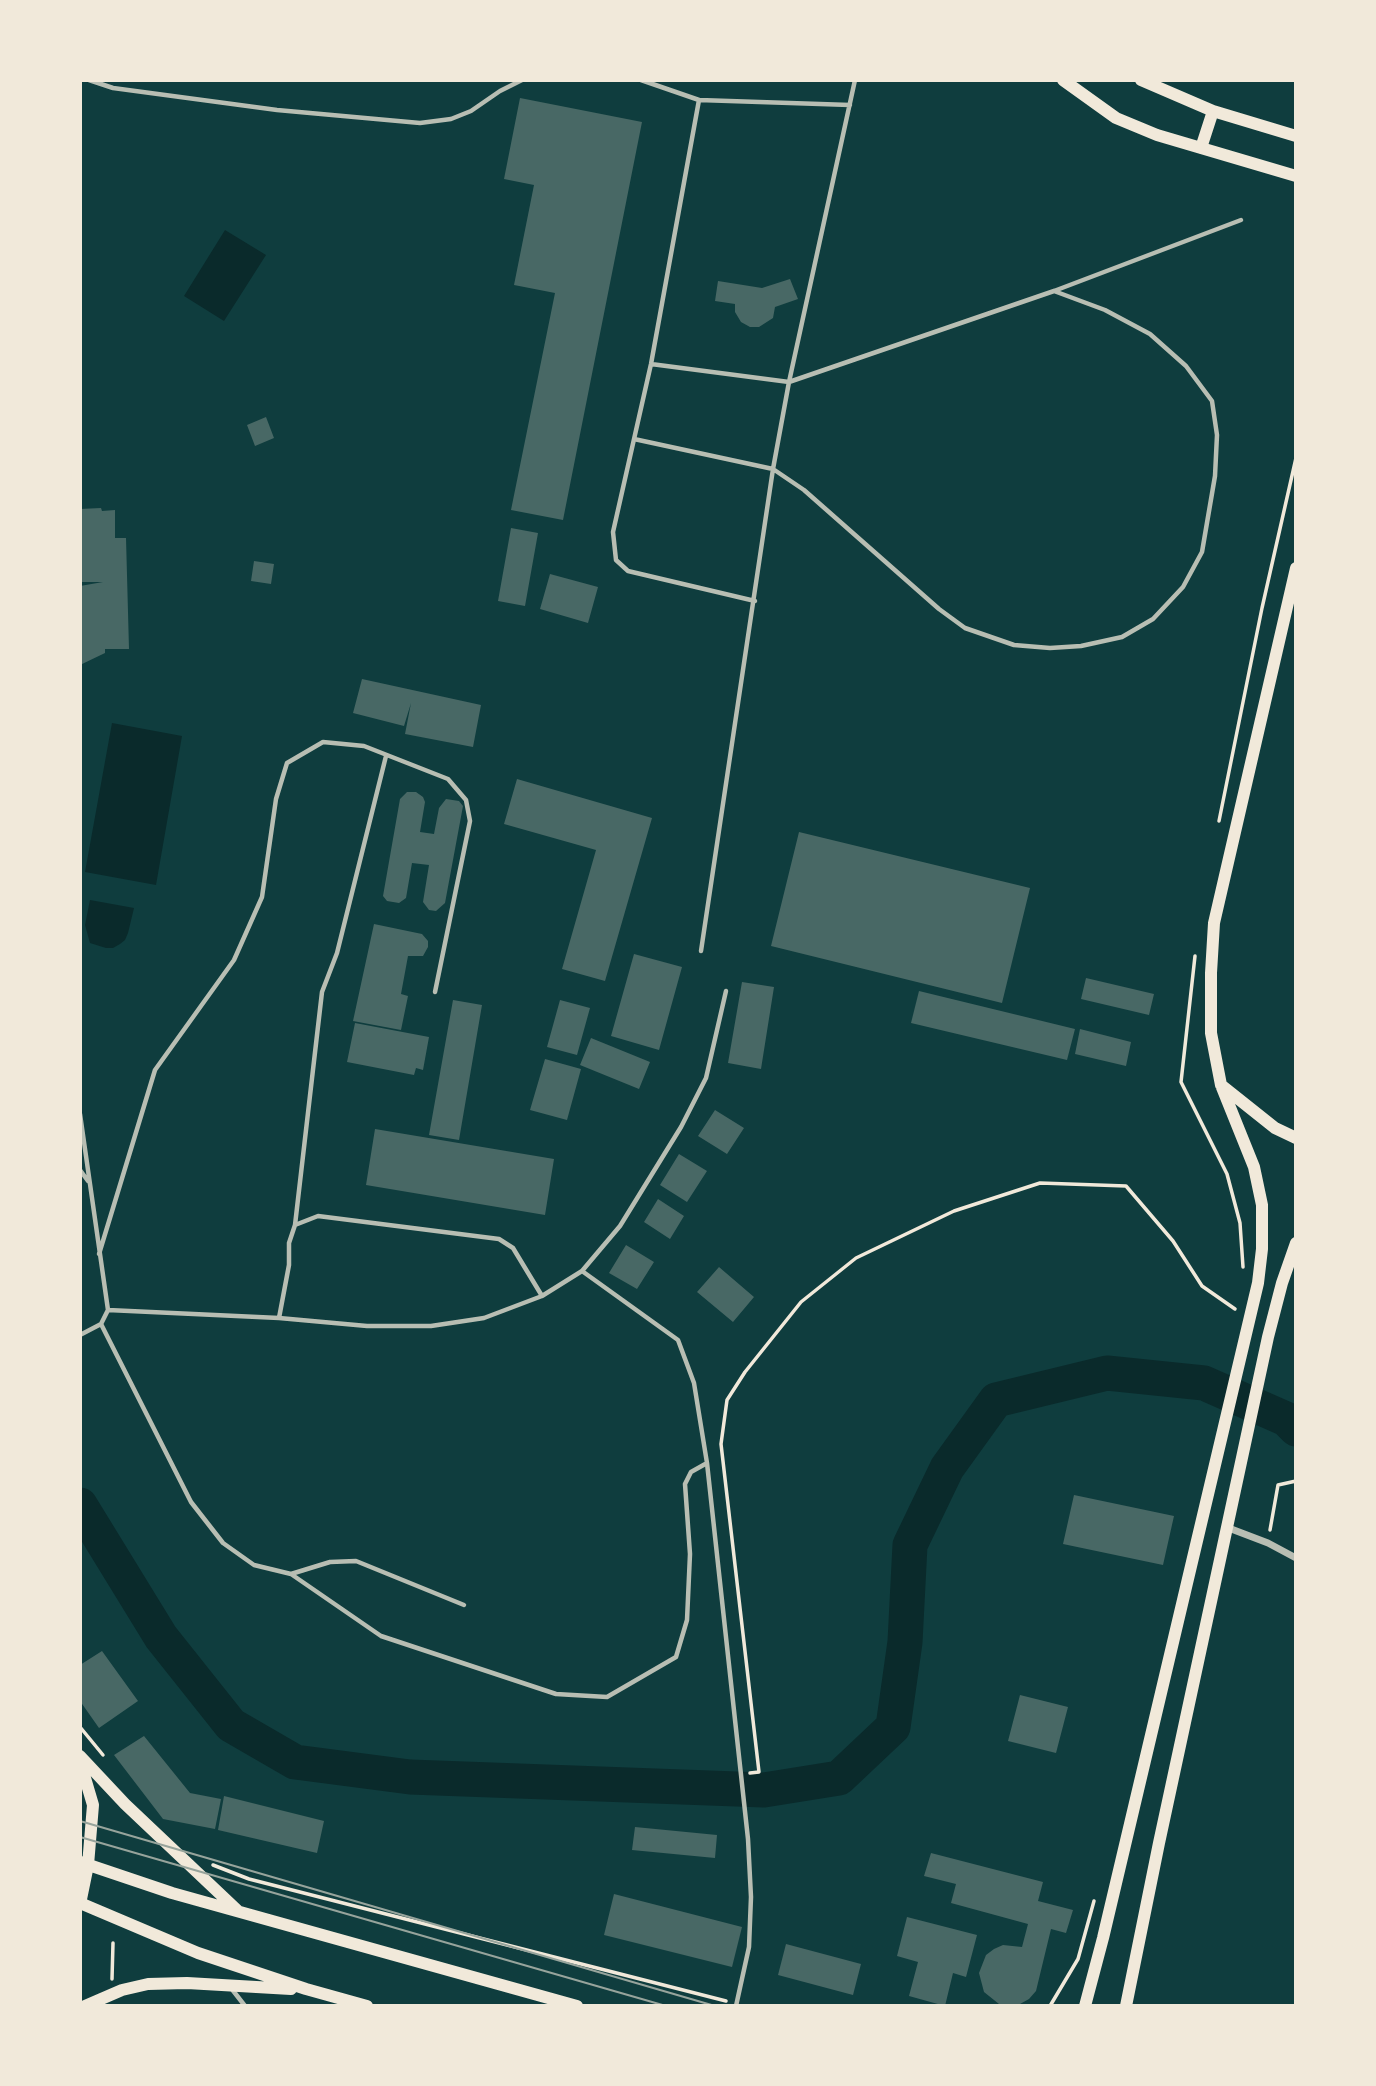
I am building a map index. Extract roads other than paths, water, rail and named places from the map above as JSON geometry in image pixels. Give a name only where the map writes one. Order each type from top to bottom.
[{"type":"main road","points":[[1063,80],[1116,118],[1157,135],[1296,176]]},
{"type":"main road","points":[[1141,80],[1213,111],[1296,136]]},
{"type":"main road","points":[[1200,148],[1213,111]]},
{"type":"main road","points":[[1083,2002],[1113,1897],[1258,1283],[1262,1249],[1262,1205],[1254,1167],[1221,1085],[1211,1033],[1211,974],[1214,923],[1296,568]]},
{"type":"main road","points":[[1221,1085],[1275,1128],[1296,1138]]},
{"type":"main road","points":[[1126,2006],[1268,1337],[1296,1243]]},
{"type":"main road","points":[[80,1758],[93,1805],[81,1903],[198,1953],[366,2006]]},
{"type":"main road","points":[[80,1758],[237,1910]]},
{"type":"main road","points":[[84,1863],[172,1893],[577,2006]]},
{"type":"main road","points":[[85,2006],[121,1990],[148,1984],[306,1989]]},
{"type":"main road","points":[[1131,1988],[1138,2006]]},
{"type":"street","points":[[1226,1527],[1268,1543],[1296,1558]]},
{"type":"lane","points":[[89,80],[113,88],[250,106],[420,123],[451,119],[471,111],[522,80]]},
{"type":"lane","points":[[640,80],[699,100],[850,105]]},
{"type":"lane","points":[[701,951],[773,470],[789,382],[855,80]]},
{"type":"lane","points":[[699,100],[651,364],[613,532],[616,560],[628,571],[755,601]]},
{"type":"lane","points":[[651,364],[789,382],[1054,291],[1241,220]]},
{"type":"lane","points":[[634,439],[773,470],[804,490],[939,609],[965,628],[1014,645],[1050,648],[1081,646],[1122,637],[1153,619],[1183,587],[1202,552],[1215,476],[1217,435],[1212,401],[1186,366],[1150,334],[1105,310],[1054,291]]},
{"type":"lane","points":[[99,1254],[155,1070],[234,960],[262,897],[276,799],[287,763],[324,742],[364,746],[448,779],[466,800],[470,821],[435,992]]},
{"type":"lane","points":[[279,1318],[289,1265],[289,1243],[295,1225],[322,992],[337,953],[386,756]]},
{"type":"lane","points":[[108,1310],[367,1325],[430,1326],[484,1318],[542,1296],[582,1271],[620,1227],[706,1078],[726,991]]},
{"type":"lane","points":[[80,1114],[108,1310],[101,1324],[80,1335]]},
{"type":"lane","points":[[80,1171],[90,1184]]},
{"type":"lane","points":[[295,1225],[318,1216],[499,1239],[513,1248],[542,1296]]},
{"type":"lane","points":[[582,1271],[678,1340],[694,1383],[706,1463],[748,1839],[751,1897],[749,1947],[736,2004]]},
{"type":"lane","points":[[101,1324],[191,1502],[223,1543],[254,1565],[291,1574],[381,1636],[556,1694],[607,1697],[676,1657],[687,1620],[690,1555],[685,1484],[691,1472],[706,1463]]},
{"type":"lane","points":[[291,1574],[330,1562],[356,1561],[464,1605]]},
{"type":"lane","points":[[228,1985],[245,2006]]},
{"type":"water","points":[[225,230],[266,255],[224,321],[184,296]]},
{"type":"water","points":[[112,723],[182,736],[156,885],[85,872]]},
{"type":"water","points":[[90,900],[134,908],[128,933],[120,944],[106,948],[90,943],[85,925]]},
{"type":"waterway","points":[[80,1505],[161,1637],[231,1725],[295,1762],[410,1777],[764,1790],[839,1778],[893,1727],[905,1642],[910,1545],[947,1468],[996,1400],[1107,1373],[1204,1383],[1286,1419],[1296,1429]]},
{"type":"tram line","points":[[80,1821],[715,2006]]},
{"type":"tram line","points":[[80,1837],[666,2006]]}]
